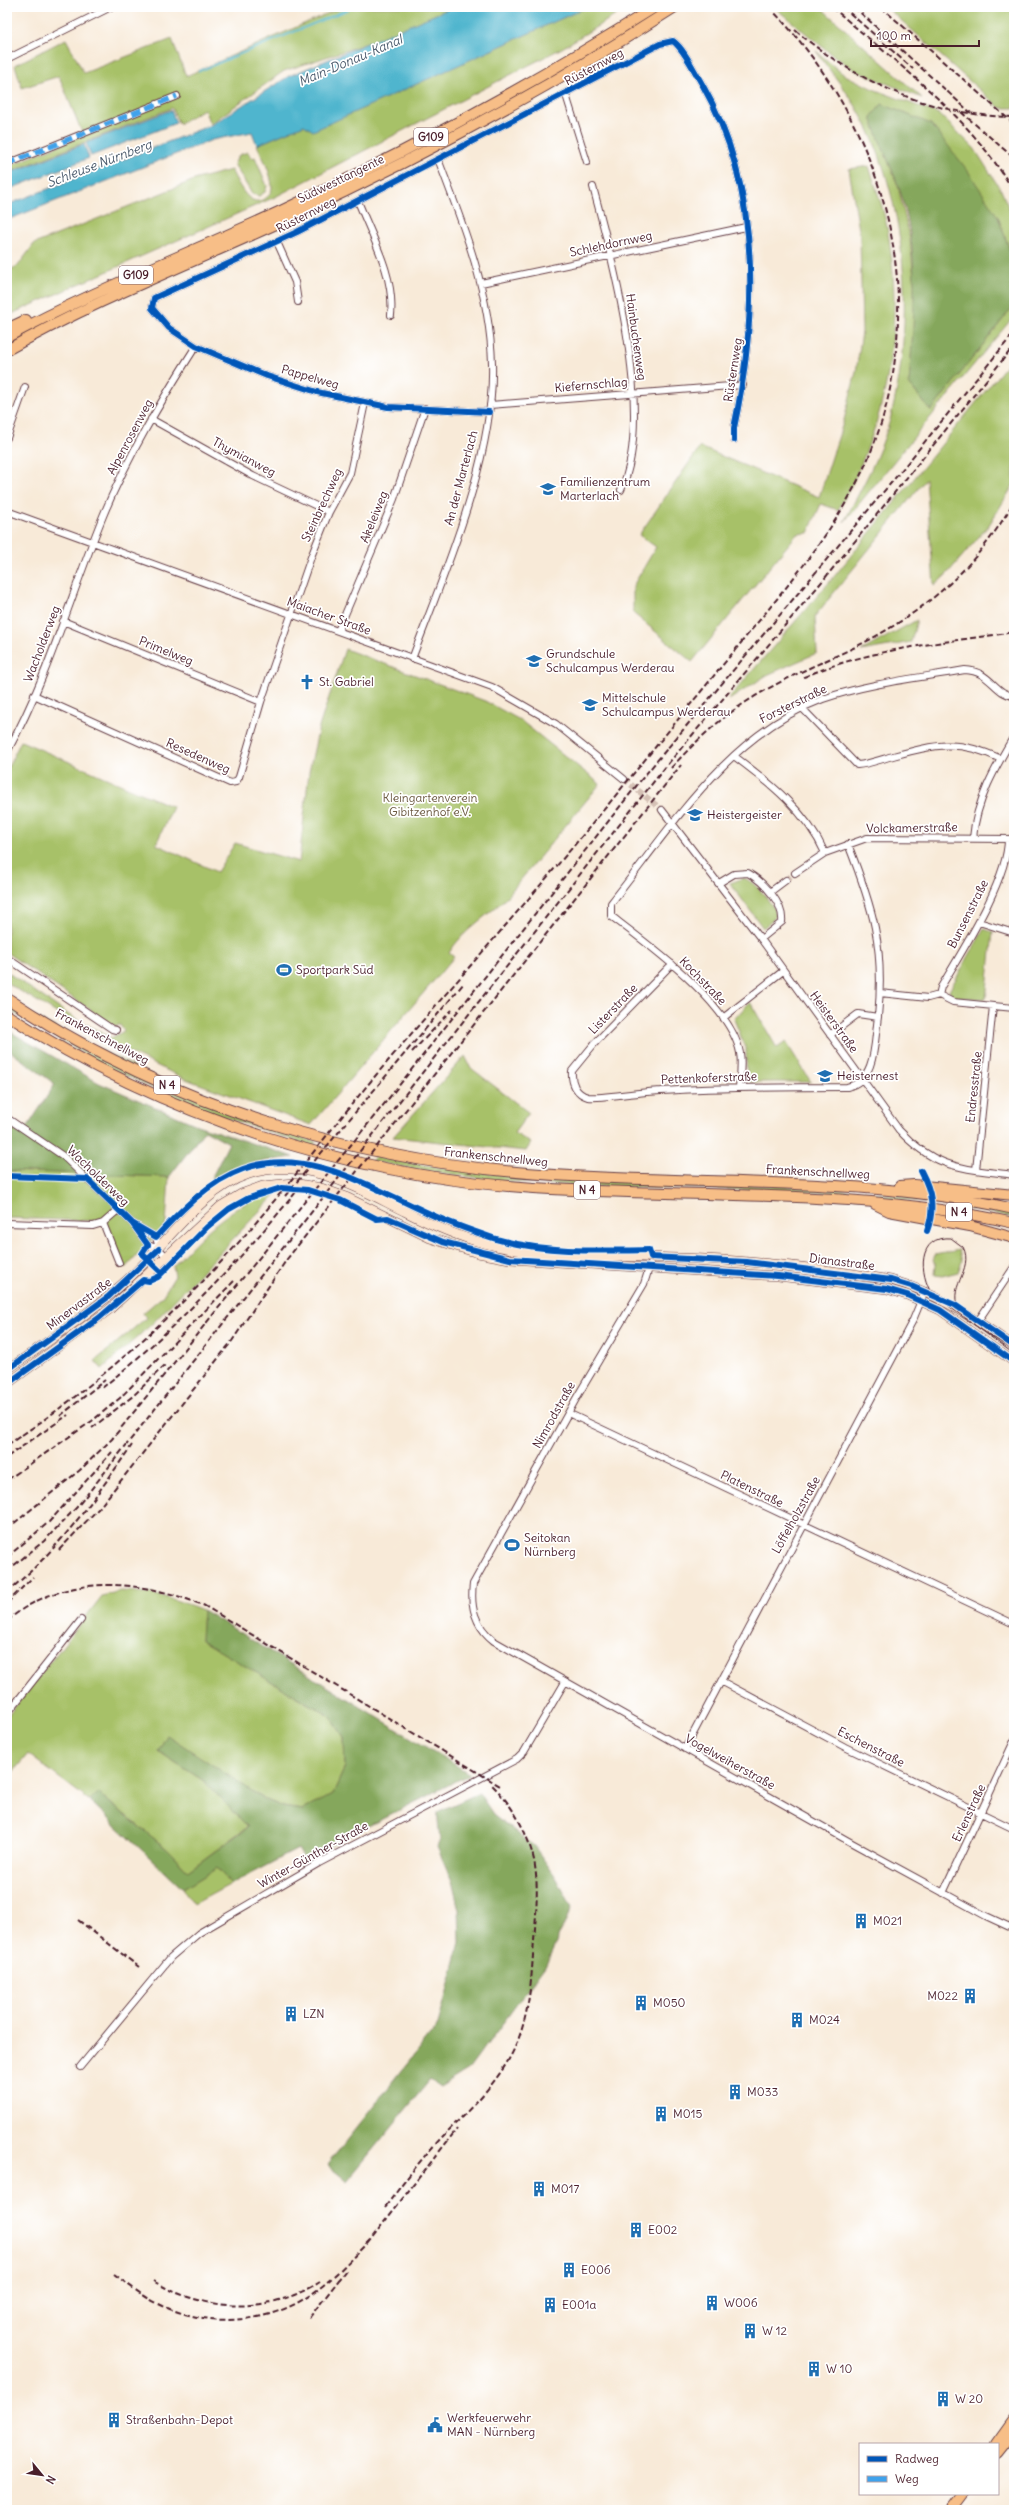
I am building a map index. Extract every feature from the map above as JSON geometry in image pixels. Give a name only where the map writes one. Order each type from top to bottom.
[{"type":"main road","name":"Südwesttangente","points":[[7,338],[75,303],[282,210],[403,151],[534,80],[655,7]]},
{"type":"main road","name":"Südwesttangente","points":[[10,349],[90,308],[286,220],[392,169],[525,97],[674,7]]},
{"type":"main road","points":[[7,329],[59,304],[75,303]]},
{"type":"main road","name":"Frankenschnellweg","points":[[7,998],[89,1047],[179,1091],[264,1122],[380,1154],[465,1168],[557,1176],[868,1187],[948,1196],[1014,1209]]},
{"type":"main road","name":"N 4","points":[[7,1015],[98,1068],[182,1106],[257,1134],[373,1166],[463,1181],[531,1188],[798,1196],[904,1204],[1014,1223]]},
{"type":"main road","name":"Minervastraße","points":[[7,1370],[108,1297],[159,1249],[172,1233],[207,1200],[227,1185],[249,1174],[287,1168],[322,1174],[353,1184]]},
{"type":"main road","name":"Minervastraße","points":[[7,1384],[110,1309],[221,1206],[241,1194],[268,1185],[293,1184],[321,1188],[348,1198],[388,1218]]},
{"type":"main road","name":"Dianastraße","points":[[353,1184],[426,1222],[492,1245],[556,1255],[727,1260],[830,1271],[892,1280],[925,1291],[955,1305],[1014,1346]]},
{"type":"main road","points":[[868,1187],[914,1185],[1014,1195]]},
{"type":"main road","points":[[868,1201],[889,1210],[970,1226],[1014,1238]]},
{"type":"main road","name":"Dianastraße","points":[[388,1218],[430,1238],[488,1255],[532,1261],[752,1274],[854,1283],[895,1291],[922,1301],[956,1321],[1014,1362]]},
{"type":"main road","points":[[997,2443],[1014,2419]]},
{"type":"main road","points":[[999,2453],[1014,2434]]},
{"type":"main road","points":[[951,2510],[962,2495]]},
{"type":"street","points":[[7,59],[111,7]]},
{"type":"street","name":"Rüsternweg","points":[[153,302],[158,294],[277,242],[566,95],[660,44],[673,41],[712,101],[729,141],[740,182],[752,267],[751,309],[743,385],[734,428],[734,440]]},
{"type":"street","points":[[566,95],[586,162]]},
{"type":"street","points":[[7,164],[178,96]]},
{"type":"street","name":"An der Marterlach","points":[[412,659],[454,546],[476,472],[489,409],[492,362],[481,283],[438,159]]},
{"type":"street","name":"Hainbuchenweg","points":[[594,187],[611,255],[626,329],[632,392],[633,448],[627,477],[621,490]]},
{"type":"street","points":[[358,201],[385,269],[393,296],[391,315]]},
{"type":"street","name":"Schlehdornweg","points":[[481,283],[746,227]]},
{"type":"street","name":"Rüsternweg","points":[[277,242],[295,282],[298,302]]},
{"type":"street","name":"Pappelweg","points":[[153,302],[152,308],[169,328],[196,346],[273,378],[365,404],[425,408],[489,409]]},
{"type":"street","name":"Alpenrosenweg","points":[[92,542],[126,465],[151,418],[196,346]]},
{"type":"street","name":"Kiefernschlag","points":[[489,409],[632,392],[743,385]]},
{"type":"street","points":[[7,438],[25,387]]},
{"type":"street","name":"Steinbrechweg","points":[[291,614],[329,512],[350,473],[365,404]]},
{"type":"street","name":"Akeleiweg","points":[[338,631],[394,498],[425,408]]},
{"type":"street","name":"Thymianweg","points":[[151,418],[253,476],[329,512]]},
{"type":"street","name":"Maiacher Straße","points":[[7,511],[492,687],[556,724],[624,779]]},
{"type":"street","name":"Wacholderweg","points":[[7,752],[34,695],[92,542]]},
{"type":"street","name":"Resedenweg","points":[[34,695],[230,783],[236,782],[291,614]]},
{"type":"street","name":"Primelweg","points":[[63,621],[261,702]]},
{"type":"street","name":"Forsterstraße","points":[[610,914],[611,904],[674,824],[734,756],[765,729],[822,700],[850,691],[965,670],[983,674],[1003,692],[1014,696]]},
{"type":"street","points":[[803,709],[857,765],[911,751],[960,745],[978,748],[1001,759]]},
{"type":"street","points":[[973,838],[975,817],[984,793],[1014,736]]},
{"type":"street","points":[[734,756],[796,809],[812,829],[825,853]]},
{"type":"street","points":[[662,810],[674,824]]},
{"type":"street","name":"Heisterstraße","points":[[674,824],[761,939],[899,1130],[923,1153],[949,1166],[1014,1176]]},
{"type":"street","name":"Volckamerstraße","points":[[795,873],[825,853],[867,838],[1011,839]]},
{"type":"street","name":"Bunsenstraße","points":[[939,995],[941,986],[979,922],[1001,872],[1011,839]]},
{"type":"street","points":[[848,844],[873,911],[880,953],[880,993],[878,1016],[868,1072],[863,1080]]},
{"type":"street","points":[[719,883],[734,874],[748,873],[770,892],[782,912],[782,922],[761,939]]},
{"type":"street","points":[[770,892],[786,880]]},
{"type":"street","name":"Kochstraße","points":[[610,914],[672,964],[704,995],[723,1018],[740,1052],[739,1087]]},
{"type":"street","points":[[979,922],[1014,933]]},
{"type":"street","points":[[7,958],[112,1029],[116,1030]]},
{"type":"street","name":"Listerstraße","points":[[572,1071],[594,1044],[672,964]]},
{"type":"street","points":[[723,1018],[783,971]]},
{"type":"street","points":[[880,993],[928,998],[939,995],[953,1002],[1014,1008]]},
{"type":"street","name":"Endresstraße","points":[[976,1170],[993,1006]]},
{"type":"street","points":[[830,1035],[858,1014],[878,1016]]},
{"type":"street","name":"Pettenkoferstraße","points":[[572,1071],[572,1078],[575,1087],[581,1094],[590,1097],[630,1092],[739,1087],[846,1088],[856,1085],[863,1080]]},
{"type":"street","name":"Wacholderweg","points":[[7,1118],[63,1156],[132,1223],[148,1245],[159,1249]]},
{"type":"street","points":[[7,1223],[93,1226],[103,1222],[118,1210]]},
{"type":"street","points":[[103,1222],[119,1263]]},
{"type":"street","name":"Wacholderweg","points":[[132,1223],[156,1237],[159,1249]]},
{"type":"street","points":[[159,1249],[167,1257]]},
{"type":"street","name":"Nimrodstraße","points":[[473,1584],[568,1413],[644,1284],[651,1257]]},
{"type":"street","points":[[978,1321],[1014,1267]]},
{"type":"street","name":"Löffelholzstraße","points":[[685,1749],[802,1525],[815,1506],[922,1301],[925,1291]]},
{"type":"street","name":"Platenstraße","points":[[568,1413],[1014,1624]]},
{"type":"street","name":"Vogelweiherstraße","points":[[473,1584],[471,1601],[473,1610],[484,1633],[494,1641],[943,1893],[1014,1929]]},
{"type":"street","points":[[7,1714],[81,1620]]},
{"type":"street","name":"Eschenstraße","points":[[721,1681],[844,1747],[1014,1829]]},
{"type":"street","name":"Winter-Günther-Straße","points":[[80,2067],[182,1947],[218,1920],[319,1863],[517,1759],[524,1752],[565,1682]]},
{"type":"street","name":"Erlenstraße","points":[[943,1893],[1014,1741]]},
{"type":"green space","points":[[342,7],[453,7],[380,39],[284,71],[210,124],[204,109],[179,124],[172,108],[7,173],[7,167],[83,135],[59,76],[22,88],[15,65],[66,39],[84,73],[172,39],[186,76]]},
{"type":"green space","points":[[587,7],[629,7],[562,48],[275,197],[7,316],[7,271],[18,266],[34,244],[197,179],[231,170],[248,197],[258,201],[264,199],[271,192],[272,187],[270,176],[257,145],[304,125],[314,130]]},
{"type":"green space","points":[[774,7],[820,7],[922,98],[856,71],[831,54]]},
{"type":"green space","points":[[886,7],[1014,7],[1014,108],[1000,108]]},
{"type":"green space","points":[[816,51],[843,74],[873,89],[939,114],[974,148],[1001,190],[1014,220],[1014,262],[998,217],[871,117],[898,186],[910,239],[916,298],[909,384],[931,411],[1014,305],[1014,316],[844,522],[876,459],[890,420],[898,382],[903,342],[904,300],[902,259],[896,218],[886,178],[873,140],[855,105]]},
{"type":"green space","points":[[882,104],[931,124],[968,171],[998,217],[1014,262],[1014,305],[931,411],[909,384],[914,309],[913,259],[905,209],[898,185],[871,117]]},
{"type":"green space","points":[[248,152],[251,158],[255,157],[267,186],[265,192],[259,196],[252,194],[234,164],[239,155]]},
{"type":"green space","points":[[869,166],[887,227],[892,264],[894,300],[893,337],[888,373],[880,409],[869,443],[855,477],[838,510],[821,504],[808,533],[797,534],[692,662],[633,613],[633,586],[656,547],[639,535],[700,447],[819,497],[844,420],[856,372],[862,332],[860,236],[849,169]]},
{"type":"green space","points":[[1014,356],[1014,484],[989,525],[947,574],[934,586],[926,479],[815,616],[817,653],[767,675],[729,700],[729,698],[832,579]]},
{"type":"green space","points":[[917,620],[911,642],[861,651]]},
{"type":"green space","name":"Kleingartenverein Gibitzenhof e.V.","points":[[345,649],[485,701],[520,720],[600,784],[504,900],[468,931],[455,945],[449,953],[454,957],[311,1125],[183,1078],[93,1035],[7,983],[7,972],[69,1015],[111,1038],[124,1031],[120,1025],[114,1026],[7,953],[7,769],[21,741],[173,807],[156,844],[217,872],[235,843],[299,862],[309,772],[319,727]]},
{"type":"green space","points":[[744,878],[754,884],[763,894],[771,904],[776,915],[773,920],[763,928],[730,883]]},
{"type":"green space","points":[[984,929],[993,932],[986,999],[956,997],[949,991]]},
{"type":"green space","points":[[750,1002],[777,1048],[786,1042],[811,1082],[747,1082],[746,1050],[734,1019]]},
{"type":"green space","points":[[7,1003],[234,1116],[316,1142],[313,1147],[187,1104],[95,1061],[9,1010]]},
{"type":"green space","points":[[7,1030],[99,1083],[197,1125],[293,1157],[240,1165],[211,1179],[229,1143],[205,1130],[169,1177],[7,1171],[7,1126],[19,1133],[28,1126],[55,1084],[7,1049]]},
{"type":"green space","points":[[465,1056],[471,1068],[529,1113],[514,1133],[531,1143],[526,1151],[393,1137]]},
{"type":"green space","points":[[375,1157],[482,1173],[535,1177],[830,1188],[883,1193],[1014,1213],[1014,1218],[958,1207],[902,1199],[846,1194],[790,1191],[564,1185],[515,1182],[443,1173],[371,1161]]},
{"type":"green space","points":[[7,1171],[169,1177],[166,1224],[126,1268],[104,1219],[94,1221],[7,1218]]},
{"type":"green space","points":[[268,1193],[276,1194],[152,1324],[102,1369],[95,1361],[146,1318],[143,1313],[162,1297],[175,1276],[173,1266],[184,1254],[205,1233],[227,1215],[253,1199]]},
{"type":"green space","points":[[959,1250],[962,1261],[958,1272],[942,1276],[935,1275],[936,1264],[933,1260],[935,1255]]},
{"type":"green space","points":[[120,1591],[142,1592],[162,1596],[203,1610],[201,1640],[330,1716],[344,1737],[345,1767],[333,1794],[303,1810],[283,1807],[264,1799],[167,1736],[158,1751],[204,1781],[248,1826],[188,1871],[168,1850],[98,1793],[90,1801],[28,1754],[7,1779],[7,1717],[102,1596]]},
{"type":"green space","points":[[203,1610],[470,1774],[304,1859],[298,1849],[231,1884],[217,1868],[183,1889],[90,1801],[98,1793],[168,1850],[188,1871],[248,1827],[204,1781],[158,1751],[167,1735],[264,1799],[283,1807],[303,1810],[333,1794],[345,1767],[344,1737],[330,1716],[201,1640]]},
{"type":"green space","points":[[479,1793],[493,1814],[534,1846],[556,1877],[572,1907],[545,1966],[469,2069],[440,2087],[430,2080],[347,2181],[327,2165],[438,2025],[460,1942],[459,1910],[452,1881],[437,1847],[440,1840],[437,1812]]},
{"type":"green space","points":[[217,1868],[231,1884],[194,1904],[183,1889]]},
{"type":"water","name":"Main-Donau-Kanal","points":[[453,7],[587,7],[313,131],[304,125],[257,145],[252,132],[212,140],[7,220],[7,205],[211,125],[289,76]]},
{"type":"water","points":[[171,110],[176,123],[91,156],[86,143]]},
{"type":"water","points":[[84,144],[89,158],[7,190],[7,174]]},
{"type":"waterway","points":[[199,71],[354,7]]},
{"type":"tunnel","points":[[624,779],[662,810]]},
{"type":"tunnel","points":[[786,880],[795,873]]},
{"type":"tram line","points":[[1014,1350],[971,1322],[961,1312],[957,1304],[957,1287],[963,1272],[966,1255],[963,1247],[951,1238],[940,1239],[932,1243],[927,1249],[923,1267],[928,1286],[932,1294],[1014,1354]]},
{"type":"railway","points":[[7,1445],[64,1405],[119,1361],[196,1289],[240,1241],[371,1081],[574,846],[785,589],[826,533],[845,504],[861,474],[875,441],[886,406],[896,352],[898,297],[893,244],[880,192],[861,141],[836,93],[805,48],[769,7]]},
{"type":"railway","points":[[832,7],[931,92],[954,115],[996,164],[1014,192]]},
{"type":"railway","points":[[843,7],[913,69]]},
{"type":"railway","points":[[854,7],[971,113]]},
{"type":"railway","points":[[881,7],[1014,124]]},
{"type":"railway","points":[[795,30],[819,49],[843,65],[869,80],[897,93],[925,103],[954,110],[984,115],[1014,117]]},
{"type":"railway","points":[[961,112],[1014,158]]},
{"type":"railway","points":[[7,1529],[80,1470],[112,1439],[389,1098],[645,775],[891,483],[1014,333]]},
{"type":"railway","points":[[7,1571],[44,1541],[77,1507],[667,765],[825,578],[1014,346]]},
{"type":"railway","points":[[671,768],[707,732],[726,716],[758,694],[875,637],[899,622],[944,589],[982,548],[999,526],[1014,501]]},
{"type":"railway","points":[[804,677],[854,659],[881,653],[934,643],[1014,632]]},
{"type":"railway","points":[[59,1550],[99,1508],[232,1341],[287,1259],[681,765]]},
{"type":"railway","points":[[285,1196],[464,983]]},
{"type":"railway","points":[[412,1052],[452,1010]]},
{"type":"railway","points":[[102,1388],[155,1343],[204,1295],[228,1270],[296,1192]]},
{"type":"railway","points":[[7,1480],[92,1421],[120,1398],[236,1279]]},
{"type":"railway","points":[[92,1428],[133,1396],[165,1365]]},
{"type":"railway","points":[[60,1416],[105,1380]]},
{"type":"railway","points":[[7,1457],[68,1415]]},
{"type":"railway","points":[[7,1592],[43,1559],[75,1523],[132,1445]]},
{"type":"railway","points":[[7,1557],[49,1522],[112,1452]]},
{"type":"railway","points":[[7,1603],[33,1577]]},
{"type":"railway","points":[[7,1621],[29,1605],[53,1594],[77,1588],[103,1585],[129,1586],[155,1590],[180,1597],[205,1606],[500,1786]]},
{"type":"railway","points":[[385,2207],[424,2157],[492,2084],[501,2072],[516,2045],[525,2016],[530,1987],[536,1921],[536,1870],[531,1849],[523,1828],[506,1800],[491,1784]]},
{"type":"railway","points":[[78,1920],[139,1967]]},
{"type":"railway","points":[[367,2244],[457,2129]]},
{"type":"railway","points":[[114,2274],[138,2292],[163,2306],[180,2313],[216,2319],[234,2320],[252,2318],[287,2308],[304,2299],[338,2272],[370,2240]]},
{"type":"railway","points":[[309,2318],[346,2271]]},
{"type":"railway","points":[[153,2281],[194,2299],[215,2304],[236,2306],[279,2300],[300,2293],[320,2282]]},
{"type":"marked path","points":[[7,164],[177,96]]},
{"type":"cycle path","points":[[489,412],[388,407],[317,392],[267,376],[196,346],[169,328],[152,308],[154,298],[297,232],[660,44],[673,41],[689,61],[722,124],[736,166],[745,209],[750,253],[748,341],[734,428],[734,440]]},
{"type":"cycle path","points":[[7,1176],[87,1179],[132,1223],[156,1237],[185,1207],[207,1189],[230,1174],[267,1163],[290,1162],[314,1166],[337,1172],[360,1181],[434,1216],[469,1230],[515,1244],[572,1250],[649,1250],[651,1257],[747,1262],[891,1280],[911,1286],[955,1305],[1014,1346]]},
{"type":"cycle path","points":[[921,1171],[928,1186],[932,1208],[927,1231]]},
{"type":"cycle path","points":[[7,1384],[99,1318],[143,1280],[149,1281],[158,1277],[207,1227],[229,1209],[249,1198],[281,1188],[308,1190],[340,1200],[377,1219],[388,1218],[443,1242],[510,1259],[778,1276],[887,1289],[907,1295],[940,1310],[1014,1362]]},
{"type":"cycle path","points":[[132,1223],[148,1245],[142,1254],[162,1273]]},
{"type":"cycle path","points":[[7,1370],[108,1297],[159,1249]]},
{"type":"place","name":"Familienzentrum Marterlach","points":[[548,489]]},
{"type":"place","name":"Grundschule Schulcampus Werderau","points":[[534,661]]},
{"type":"place","name":"St. Gabriel","points":[[307,682]]},
{"type":"place","name":"Mittelschule Schulcampus Werderau","points":[[590,705]]},
{"type":"place","name":"Heistergeister","points":[[695,815]]},
{"type":"place","name":"Sportpark Süd","points":[[284,970]]},
{"type":"place","name":"Heisternest","points":[[825,1076]]},
{"type":"place","name":"Seitokan Nürnberg","points":[[512,1545]]},
{"type":"place","name":"M021","points":[[861,1921]]},
{"type":"place","name":"M022","points":[[970,1996]]},
{"type":"place","name":"M050","points":[[641,2003]]},
{"type":"place","name":"LZN","points":[[291,2014]]},
{"type":"place","name":"M024","points":[[797,2020]]},
{"type":"place","name":"M033","points":[[735,2092]]},
{"type":"place","name":"M015","points":[[661,2114]]},
{"type":"place","name":"M017","points":[[539,2189]]},
{"type":"place","name":"E002","points":[[636,2230]]},
{"type":"place","name":"E006","points":[[569,2270]]},
{"type":"place","name":"W006","points":[[712,2303]]},
{"type":"place","name":"E001a","points":[[550,2305]]},
{"type":"place","name":"W 12","points":[[750,2331]]},
{"type":"place","name":"W 10","points":[[814,2369]]},
{"type":"place","name":"W 20","points":[[943,2399]]},
{"type":"place","name":"Straßenbahn-Depot","points":[[114,2420]]},
{"type":"place","name":"Werkfeuerwehr MAN - Nürnberg","points":[[435,2425]]},
{"type":"water label","name":"Schleuse Nürnberg","points":[[99,163]]}]
